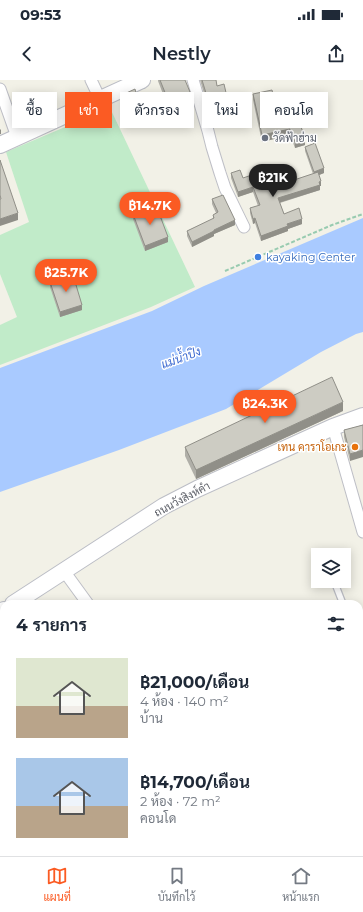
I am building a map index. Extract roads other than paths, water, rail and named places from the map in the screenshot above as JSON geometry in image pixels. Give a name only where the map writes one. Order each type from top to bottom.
[{"type":"street","points":[[91,80],[97,92]]},
{"type":"street","points":[[112,94],[142,80]]},
{"type":"street","points":[[193,80],[225,188],[244,227]]},
{"type":"street","points":[[0,89],[17,138]]},
{"type":"street","points":[[0,146],[65,115]]},
{"type":"street","name":"ถนนวังสิงห์คำ","points":[[19,600],[164,506],[197,489],[333,427],[363,416]]},
{"type":"street","points":[[333,427],[363,532]]},
{"type":"street","points":[[64,571],[85,600]]},
{"type":"lane","points":[[337,588],[341,600]]},
{"type":"water","name":"แม่น้ำปิง","points":[[363,218],[363,332],[356,334],[321,352],[226,409],[119,450],[0,492],[0,368],[152,311],[204,286]]},
{"type":"place","name":"วัดฟ้าฮ่าม","points":[[265,138]]},
{"type":"place","name":"kayaking Center","points":[[258,257]]},
{"type":"place","name":"เทน คาราโอเกะ","points":[[355,447]]}]
